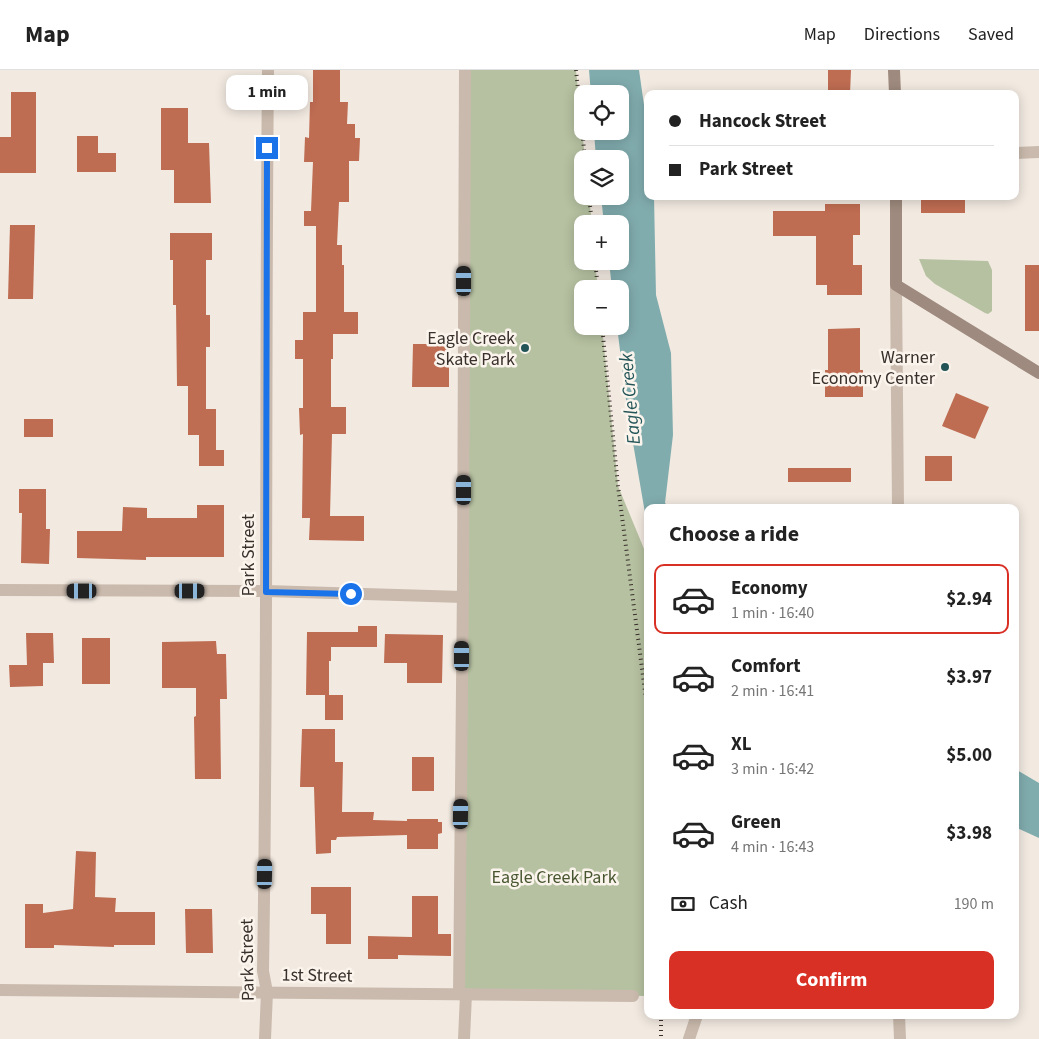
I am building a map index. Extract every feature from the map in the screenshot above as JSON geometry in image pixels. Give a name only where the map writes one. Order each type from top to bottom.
[{"type":"main road","points":[[894,70],[895,90]]},
{"type":"main road","points":[[896,200],[896,285],[1039,373]]},
{"type":"street","name":"Park Street","points":[[265,1039],[266,992],[263,971],[266,796],[268,70]]},
{"type":"street","points":[[464,70],[464,1039]]},
{"type":"street","points":[[1019,153],[1039,152]]},
{"type":"street","points":[[896,285],[898,504]]},
{"type":"street","points":[[0,590],[266,592],[463,597]]},
{"type":"street","name":"1st Street","points":[[0,990],[633,996]]},
{"type":"street","points":[[689,1039],[696,1019]]},
{"type":"street","points":[[900,1019],[900,1039]]},
{"type":"green space","name":"Eagle Creek Park","points":[[464,70],[576,70],[578,85],[574,85],[574,140],[583,140],[584,150],[574,150],[574,205],[590,205],[591,215],[574,215],[574,270],[596,270],[597,280],[574,280],[574,335],[603,335],[618,486],[644,549],[644,996],[459,994]]},
{"type":"green space","points":[[919,259],[988,261],[992,270],[992,311],[988,314],[985,313],[935,284],[926,276]]},
{"type":"water","name":"Eagle Creek","points":[[589,70],[639,70],[644,105],[644,200],[654,200],[656,295],[671,353],[673,435],[666,504],[644,504],[644,507],[627,408],[618,335],[629,335],[629,280],[611,280],[610,270],[629,270],[629,215],[603,215],[602,205],[629,205],[629,150],[595,150],[595,140],[629,140],[629,85],[590,85]]},
{"type":"water","points":[[1019,771],[1039,783],[1039,838],[1019,829]]},
{"type":"building","points":[[313,70],[340,70],[340,102],[348,102],[347,124],[355,124],[355,138],[360,138],[359,161],[349,161],[349,202],[339,202],[337,245],[342,245],[344,312],[358,312],[358,334],[333,334],[331,407],[346,407],[346,434],[332,434],[330,516],[364,516],[364,541],[309,540],[310,518],[302,518],[303,434],[300,435],[299,408],[303,408],[303,359],[295,359],[295,340],[303,340],[303,312],[316,312],[316,226],[304,226],[304,211],[311,211],[313,162],[304,162],[305,137],[309,138],[310,102],[313,102]]},
{"type":"building","points":[[828,70],[851,70],[850,90],[828,90]]},
{"type":"building","points":[[11,92],[36,92],[36,173],[0,173],[0,137],[11,137]]},
{"type":"building","points":[[161,108],[188,108],[188,143],[209,143],[211,203],[174,203],[174,170],[161,170]]},
{"type":"building","points":[[77,136],[98,136],[98,153],[116,153],[116,172],[77,172]]},
{"type":"building","points":[[921,200],[965,200],[965,213],[921,213]]},
{"type":"building","points":[[825,204],[860,204],[860,235],[853,235],[853,265],[862,265],[862,295],[827,295],[827,285],[816,285],[816,236],[773,236],[773,211],[825,211]]},
{"type":"building","points":[[10,225],[35,225],[33,299],[8,299]]},
{"type":"building","points":[[170,233],[212,233],[212,260],[206,260],[206,315],[210,315],[210,347],[206,347],[206,409],[216,409],[216,450],[224,450],[224,466],[199,466],[199,435],[188,435],[188,386],[177,386],[176,305],[173,305],[173,260],[170,260]]},
{"type":"building","points":[[1025,265],[1039,265],[1039,331],[1025,331]]},
{"type":"building","points":[[860,328],[860,370],[863,370],[863,397],[825,397],[825,370],[828,370],[828,329]]},
{"type":"building","points":[[413,344],[449,344],[449,387],[412,387]]},
{"type":"building","points":[[956,393],[989,407],[975,439],[942,426]]},
{"type":"building","points":[[24,419],[53,419],[53,437],[24,437]]},
{"type":"building","points":[[925,456],[952,456],[952,481],[925,481]]},
{"type":"building","points":[[788,468],[851,468],[851,482],[788,482]]},
{"type":"building","points":[[19,489],[46,489],[46,529],[50,529],[49,564],[21,563],[22,513],[19,513]]},
{"type":"building","points":[[197,505],[224,505],[224,557],[146,557],[146,560],[77,558],[77,531],[122,531],[123,507],[147,508],[147,518],[197,518]]},
{"type":"building","points":[[358,626],[377,626],[377,647],[331,647],[329,695],[343,695],[343,720],[325,720],[325,695],[306,695],[307,632],[358,632]]},
{"type":"building","points":[[26,633],[53,633],[54,663],[43,663],[43,686],[10,687],[9,665],[27,665]]},
{"type":"building","points":[[385,634],[443,635],[442,683],[407,683],[407,663],[384,663]]},
{"type":"building","points":[[82,638],[110,638],[110,684],[82,684]]},
{"type":"building","points":[[216,641],[217,654],[226,654],[227,699],[220,699],[221,779],[195,779],[194,717],[196,716],[196,688],[162,688],[162,642]]},
{"type":"building","points":[[302,729],[335,729],[335,762],[343,762],[342,812],[374,812],[373,820],[407,821],[407,819],[438,819],[438,822],[442,822],[442,833],[438,834],[438,849],[407,849],[407,835],[337,837],[336,840],[331,840],[331,853],[316,854],[314,787],[300,787]]},
{"type":"building","points":[[412,757],[434,757],[434,791],[412,791]]},
{"type":"building","points":[[76,851],[96,852],[95,897],[116,898],[115,912],[155,912],[155,945],[114,945],[114,947],[54,945],[54,948],[25,948],[25,904],[43,904],[43,913],[73,909]]},
{"type":"building","points":[[311,887],[351,887],[351,944],[326,944],[326,914],[311,914]]},
{"type":"building","points":[[412,896],[438,896],[438,934],[451,934],[451,956],[398,955],[398,959],[368,959],[368,936],[412,937]]},
{"type":"building","points":[[185,909],[212,909],[213,953],[186,953]]},
{"type":"railway","points":[[576,70],[584,150]]},
{"type":"railway","points":[[590,205],[591,215]]},
{"type":"railway","points":[[596,270],[597,280]]},
{"type":"railway","points":[[603,335],[618,486],[644,684]]},
{"type":"railway","points":[[661,1019],[661,1039]]},
{"type":"place","name":"Eagle Creek Skate Park","points":[[525,348]]},
{"type":"place","name":"Warner Economy Center","points":[[945,367]]},
{"type":"route","points":[[267,148],[266,592],[351,594]]}]
